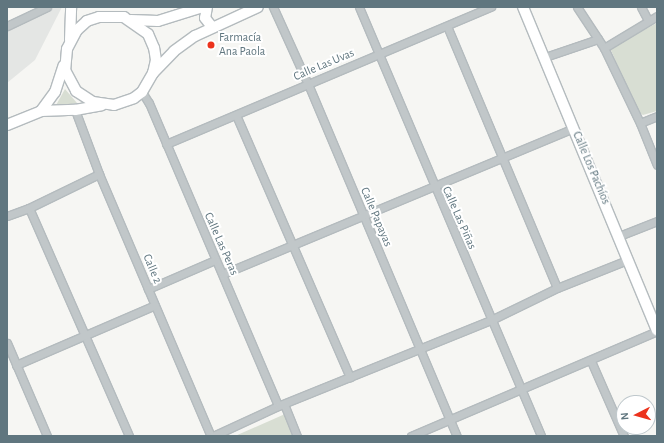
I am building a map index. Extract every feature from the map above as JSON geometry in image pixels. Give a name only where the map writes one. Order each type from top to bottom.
[{"type":"main road","points":[[41,111],[56,92],[70,40],[71,7]]},
{"type":"main road","points":[[113,7],[148,34],[154,48],[156,60],[153,73]]},
{"type":"main road","points":[[70,40],[77,30],[99,16],[158,21],[202,7]]},
{"type":"main road","points":[[207,7],[204,18],[212,27]]},
{"type":"main road","points":[[7,125],[41,111],[75,110],[125,103],[142,92],[153,73],[174,51],[212,27],[258,7]]},
{"type":"main road","name":"Calle Los Pachíos","points":[[524,7],[619,236],[627,260],[653,310],[657,330]]},
{"type":"main road","points":[[65,58],[67,76],[76,91],[93,102],[104,105]]},
{"type":"street","points":[[7,26],[47,7]]},
{"type":"street","name":"Calle Papayas","points":[[273,7],[308,84],[457,436]]},
{"type":"street","name":"Calle Las Piñas","points":[[359,7],[434,188],[541,436]]},
{"type":"street","name":"Calle Las Uvas","points":[[166,144],[491,7]]},
{"type":"street","points":[[577,7],[604,48],[640,123],[657,165]]},
{"type":"street","points":[[641,7],[648,20]]},
{"type":"street","points":[[604,48],[648,20],[657,16]]},
{"type":"street","points":[[447,26],[557,288]]},
{"type":"street","points":[[545,57],[598,39]]},
{"type":"street","name":"Calle Las Peras","points":[[142,92],[149,103],[215,260],[223,274],[281,405],[297,436]]},
{"type":"street","name":"Calle 2","points":[[75,110],[99,174],[212,436]]},
{"type":"street","points":[[236,115],[294,245],[350,377]]},
{"type":"street","points":[[640,123],[657,116]]},
{"type":"street","points":[[223,274],[434,188],[574,128]]},
{"type":"street","points":[[7,216],[29,208],[99,174]]},
{"type":"street","points":[[29,208],[84,337],[129,436]]},
{"type":"street","points":[[619,236],[657,221]]},
{"type":"street","points":[[148,288],[215,260]]},
{"type":"street","points":[[212,436],[281,405],[492,320],[557,288],[627,260]]},
{"type":"street","points":[[16,365],[84,337],[155,305]]},
{"type":"street","points":[[411,436],[521,388],[591,361],[657,330]]},
{"type":"street","points":[[8,348],[47,436]]},
{"type":"street","points":[[591,361],[624,436]]},
{"type":"shaded area","points":[[52,7],[62,7],[35,60],[7,83],[7,27]]},
{"type":"shaded area","points":[[657,23],[657,111],[643,115],[638,112],[610,48]]},
{"type":"shaded area","points":[[65,89],[77,103],[55,107]]},
{"type":"shaded area","points":[[285,414],[295,436],[235,436]]},
{"type":"place","name":"Farmacía Ana Paola","points":[[211,45]]}]
